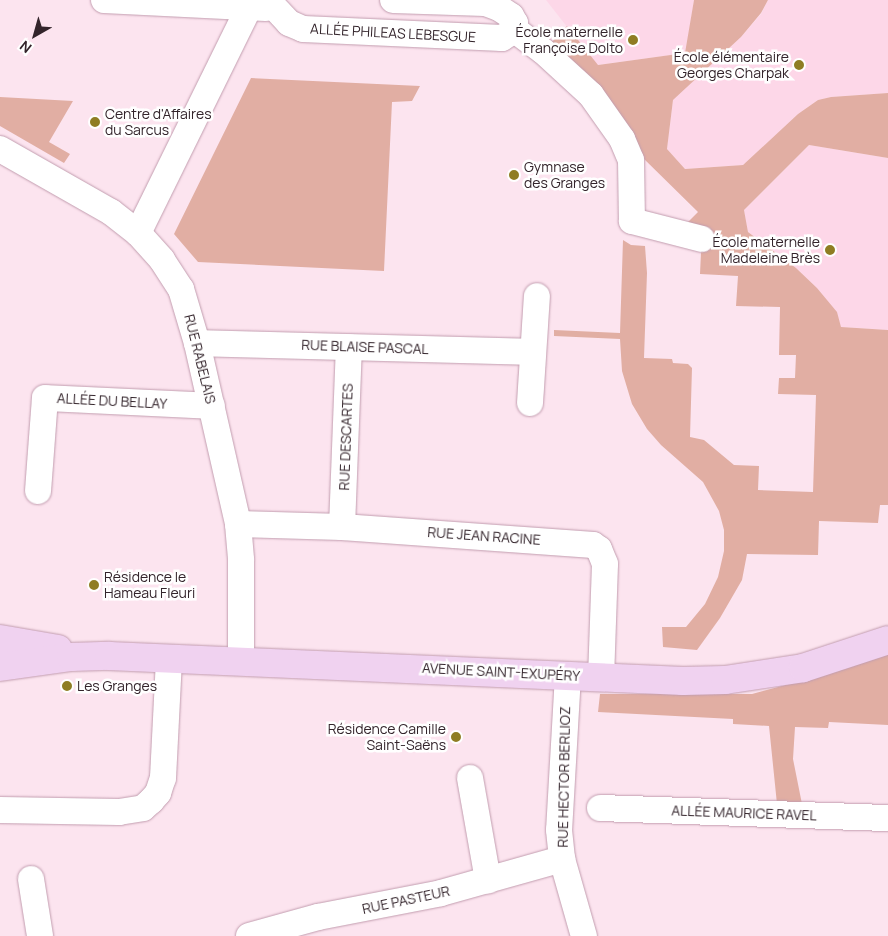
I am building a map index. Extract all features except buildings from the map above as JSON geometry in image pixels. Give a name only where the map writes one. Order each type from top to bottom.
[{"type":"street","points":[[104,0],[249,7],[281,4]]},
{"type":"street","points":[[393,0],[485,4],[499,8],[511,16],[515,22],[515,30],[543,51],[591,95],[622,139],[631,160],[632,221],[702,239]]},
{"type":"street","name":"ALLÉE PHILEAS LEBESGUE","points":[[281,4],[289,23],[303,29],[502,38],[515,30]]},
{"type":"street","points":[[138,233],[249,7]]},
{"type":"street","name":"RUE RABELAIS","points":[[0,148],[110,212],[138,233],[162,260],[181,290],[197,342],[238,524],[241,560],[241,660]]},
{"type":"street","points":[[530,403],[537,296]]},
{"type":"street","name":"RUE BLAISE PASCAL","points":[[197,342],[533,352]]},
{"type":"street","name":"RUE DESCARTES","points":[[342,528],[349,347]]},
{"type":"street","name":"ALLÉE DU BELLAY","points":[[38,491],[45,398],[212,406]]},
{"type":"street","name":"RUE JEAN RACINE","points":[[238,524],[342,528],[593,545],[599,549],[605,564],[601,677]]},
{"type":"street","name":"AVENUE SAINT-EXUPÉRY","points":[[0,639],[109,656]]},
{"type":"street","name":"AVENUE SAINT-EXUPÉRY","points":[[0,667],[71,657],[109,656],[241,660],[683,681],[744,678],[803,668],[888,640]]},
{"type":"street","points":[[0,810],[119,812],[143,808],[152,801],[158,793],[163,778],[169,658]]},
{"type":"street","name":"RUE HECTOR BERLIOZ","points":[[568,675],[560,830],[562,859],[584,936]]},
{"type":"street","points":[[470,778],[488,880]]},
{"type":"street","name":"ALLÉE MAURICE RAVEL","points":[[600,808],[888,818]]},
{"type":"street","name":"RUE PASTEUR","points":[[249,936],[296,922],[442,893],[562,859]]},
{"type":"street","points":[[31,879],[40,936]]},
{"type":"shaded area","name":"École maternelle Françoise Dolto","points":[[546,0],[694,0],[686,53],[597,65]]},
{"type":"shaded area","points":[[694,0],[768,0],[761,13],[741,37],[673,100],[667,149],[685,169],[743,165],[798,114],[818,100],[831,97],[888,93],[888,158],[809,145],[744,210],[748,232],[796,268],[817,288],[837,312],[841,327],[888,330],[888,505],[880,505],[878,523],[819,521],[818,555],[747,554],[742,580],[720,618],[697,650],[663,647],[662,627],[686,627],[705,604],[718,577],[724,551],[724,530],[719,511],[703,482],[661,445],[647,429],[632,404],[622,371],[620,339],[554,336],[554,330],[620,333],[623,240],[631,245],[645,246],[647,273],[644,358],[672,359],[673,363],[688,364],[692,368],[690,437],[704,440],[734,465],[759,466],[758,490],[813,492],[816,395],[778,394],[779,378],[795,378],[796,355],[779,355],[780,307],[736,306],[738,276],[700,274],[702,231],[684,226],[698,212],[641,156],[551,43],[567,26],[598,65],[685,53]]},
{"type":"shaded area","name":"École élémentaire Georges Charpak","points":[[768,0],[888,0],[888,93],[831,97],[818,100],[798,114],[743,165],[685,169],[667,149],[673,100],[741,37],[761,14]]},
{"type":"shaded area","points":[[251,78],[420,86],[412,101],[392,102],[384,271],[198,262],[174,234]]},
{"type":"shaded area","points":[[0,97],[73,101],[49,142],[70,154],[64,163],[0,126]]},
{"type":"shaded area","name":"École maternelle Madeleine Brès","points":[[809,145],[888,158],[888,330],[841,327],[836,312],[817,288],[796,268],[748,232],[744,210]]},
{"type":"shaded area","points":[[888,653],[888,725],[829,722],[828,728],[795,727],[793,759],[802,804],[777,804],[769,726],[733,724],[733,719],[598,712],[600,694],[752,694],[812,678]]},
{"type":"place","name":"École maternelle Françoise Dolto","points":[[633,40]]},
{"type":"place","name":"École élémentaire Georges Charpak","points":[[799,65]]},
{"type":"place","name":"Centre d'Affaires du Sarcus","points":[[95,122]]},
{"type":"place","name":"Gymnase des Granges","points":[[514,175]]},
{"type":"place","name":"École maternelle Madeleine Brès","points":[[830,250]]},
{"type":"place","name":"Résidence le Hameau Fleuri","points":[[94,585]]},
{"type":"place","name":"Les Granges","points":[[67,686]]},
{"type":"place","name":"Résidence Camille Saint-Saëns","points":[[456,737]]}]
